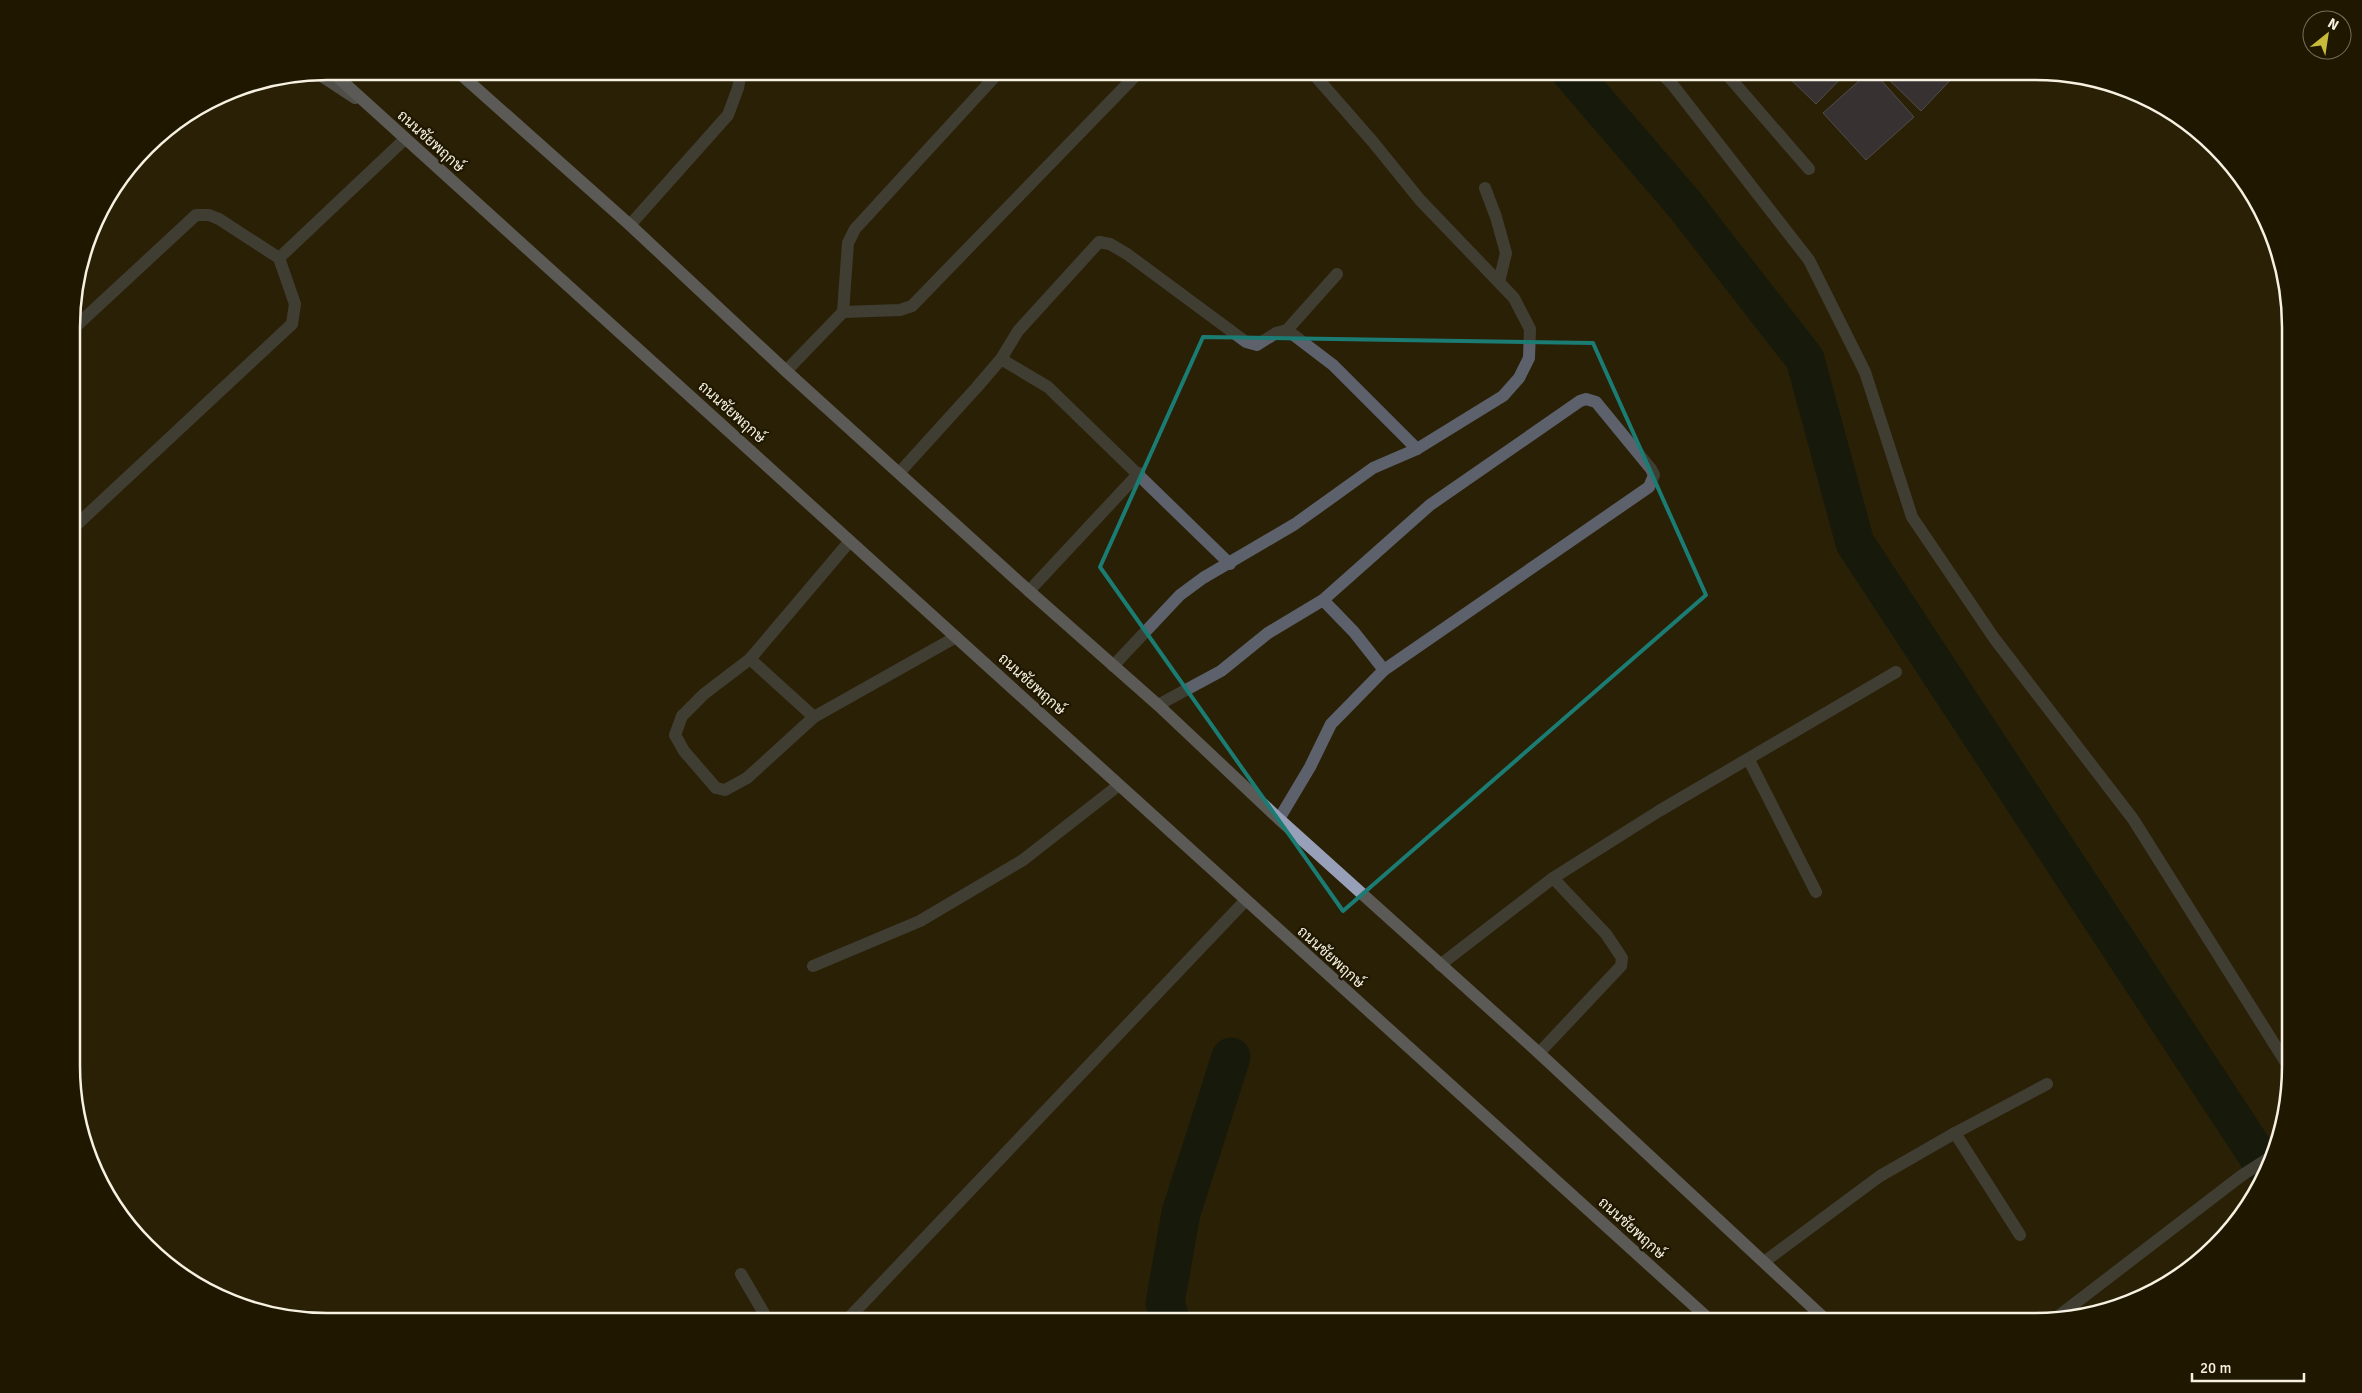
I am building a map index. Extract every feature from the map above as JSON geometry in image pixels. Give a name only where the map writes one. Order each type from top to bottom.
[{"type":"main road","points":[[328,80],[372,108]]},
{"type":"main road","name":"ถนนชัยพฤกษ์","points":[[341,80],[1245,901],[1702,1313]]},
{"type":"main road","points":[[467,80],[630,225],[786,371],[1029,591],[1158,705],[1279,819],[1539,1053],[1818,1313]]},
{"type":"street","points":[[630,225],[728,115],[739,80]]},
{"type":"street","points":[[786,371],[842,312],[848,243],[855,230],[992,80]]},
{"type":"street","points":[[842,312],[900,310],[912,306],[1131,80]]},
{"type":"street","points":[[1114,666],[1180,595],[1204,578],[1295,524],[1373,468],[1417,449],[1504,396],[1519,378],[1529,358],[1530,329],[1514,298],[1420,200],[1319,80]]},
{"type":"street","points":[[1668,80],[1809,260],[1866,372],[1912,518],[1994,638],[2133,819],[2282,1055]]},
{"type":"street","points":[[1732,80],[1809,169]]},
{"type":"street","points":[[279,258],[405,139]]},
{"type":"street","points":[[1485,188],[1496,217],[1506,253],[1499,282]]},
{"type":"street","points":[[80,322],[196,215],[209,215],[219,219],[279,258],[295,304],[292,324],[80,521]]},
{"type":"street","points":[[899,473],[1000,358],[1018,331],[1099,242],[1110,244],[1127,254],[1246,342],[1257,345],[1276,333],[1287,330],[1337,274]]},
{"type":"street","points":[[1287,330],[1333,365],[1417,449]]},
{"type":"street","points":[[1000,358],[1048,387],[1139,473],[1230,564]]},
{"type":"street","points":[[1158,705],[1221,671],[1268,633],[1323,600],[1430,506],[1580,401],[1586,399],[1596,402],[1651,469],[1653,479],[1649,487],[1384,670],[1331,724],[1310,766],[1279,819]]},
{"type":"street","points":[[1029,591],[1139,473]]},
{"type":"street","points":[[850,541],[750,659],[704,694],[682,716],[675,735],[684,751],[716,788],[725,790],[747,778],[814,717],[956,637]]},
{"type":"street","points":[[1323,600],[1354,632],[1384,670]]},
{"type":"street","points":[[750,659],[814,717]]},
{"type":"street","points":[[1440,965],[1553,878],[1659,812],[1896,672]]},
{"type":"street","points":[[1749,760],[1816,892]]},
{"type":"street","points":[[813,966],[920,921],[1015,865],[1119,785]]},
{"type":"street","points":[[1539,1053],[1620,966],[1622,958],[1606,934],[1553,878]]},
{"type":"street","points":[[854,1313],[1245,901]]},
{"type":"street","points":[[1764,1262],[1880,1176],[2047,1084]]},
{"type":"street","points":[[1955,1133],[2020,1235]]},
{"type":"street","points":[[2065,1311],[2241,1176],[2263,1162]]},
{"type":"street","points":[[741,1274],[765,1313]]},
{"type":"highlighted area","points":[[1203,337],[1593,343],[1706,595],[1343,911],[1100,567]]},
{"type":"building","points":[[1791,80],[1839,80],[1816,104]]},
{"type":"building","points":[[1860,80],[1881,80],[1914,117],[1866,160],[1823,113]]},
{"type":"building","points":[[1889,80],[1950,80],[1921,111]]},
{"type":"waterway","points":[[1578,80],[1685,205],[1805,359],[1855,543],[2262,1163]]},
{"type":"waterway","points":[[1168,1313],[1165,1303],[1181,1213],[1231,1057]]}]
